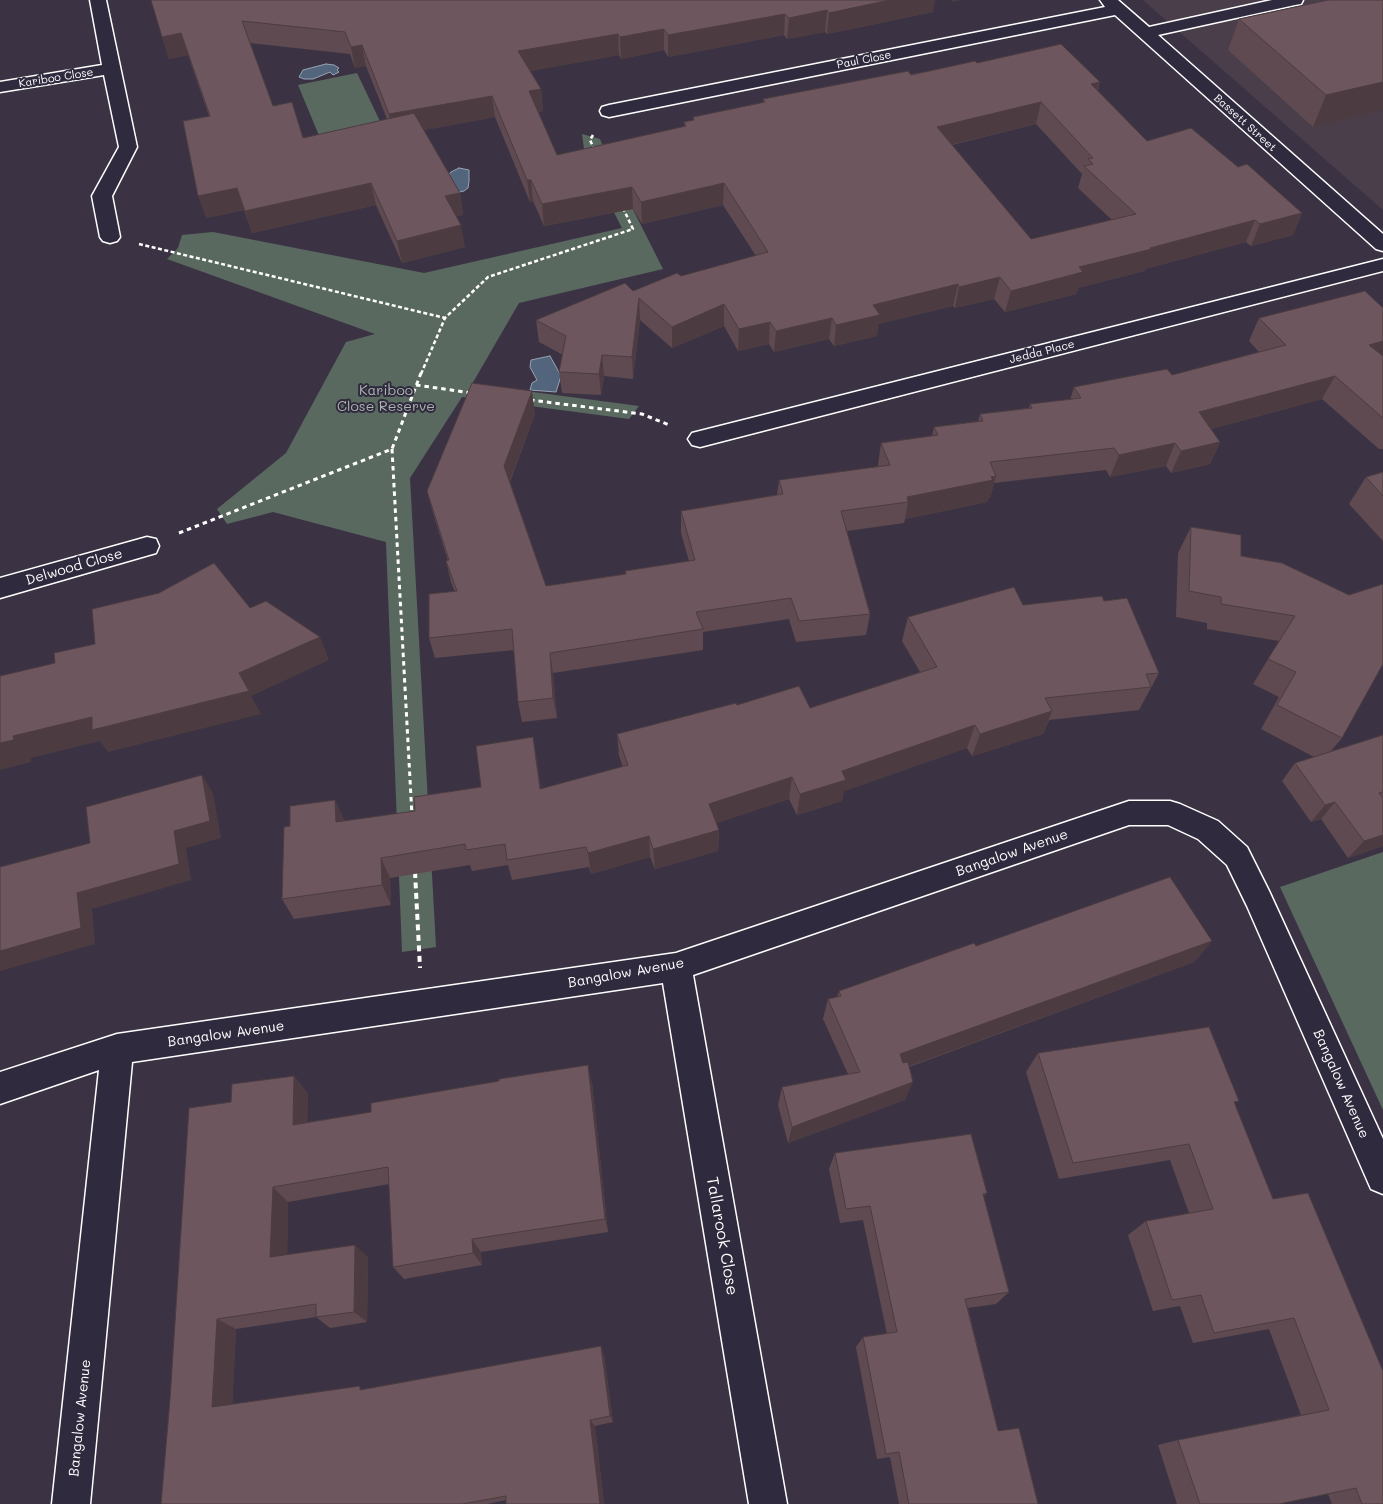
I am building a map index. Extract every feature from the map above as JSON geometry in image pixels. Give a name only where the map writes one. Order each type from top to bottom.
[{"type":"street","name":"Kariboo Close","points":[[98,0],[128,147],[102,196],[110,238]]},
{"type":"street","points":[[1145,33],[1295,0]]},
{"type":"street","name":"Bassett Street","points":[[1113,5],[1383,245]]},
{"type":"street","name":"Paul Close","points":[[609,111],[1113,5]]},
{"type":"street","name":"Kariboo Close","points":[[0,87],[112,69]]},
{"type":"street","name":"Jedda Place","points":[[700,439],[1383,265]]},
{"type":"street","name":"Delwood Close","points":[[0,588],[147,546]]},
{"type":"street","name":"Bangalow Avenue","points":[[71,1504],[117,1049],[676,967],[1129,814],[1170,813],[1208,830],[1237,856],[1260,900],[1383,1177]]},
{"type":"street","name":"Tallarook Close","points":[[676,967],[768,1504]]},
{"type":"street","points":[[0,1088],[117,1049]]},
{"type":"path","points":[[598,158],[590,140],[609,111]]},
{"type":"path","points":[[412,816],[392,449],[416,385],[445,318],[488,276],[633,229],[620,203]]},
{"type":"path","points":[[110,238],[445,318]]},
{"type":"path","points":[[416,385],[475,393]]},
{"type":"path","points":[[524,399],[642,414],[700,439]]},
{"type":"path","points":[[147,546],[392,449]]},
{"type":"path","points":[[415,866],[422,1005]]},
{"type":"shaded area","points":[[1143,0],[1383,0],[1383,210]]},
{"type":"green space","points":[[357,73],[387,136],[325,150],[298,85]]},
{"type":"green space","name":"Kariboo Close Reserve","points":[[582,134],[600,139],[609,162],[663,269],[519,303],[472,384],[639,406],[629,419],[462,397],[410,478],[436,947],[402,952],[386,542],[273,512],[227,524],[217,509],[286,453],[346,342],[375,334],[167,259],[178,248],[182,235],[213,232],[424,273],[622,228],[585,156]]},
{"type":"green space","points":[[1383,852],[1383,1110],[1280,887]]},
{"type":"water","points":[[326,64],[339,68],[337,70],[339,72],[333,75],[330,72],[313,79],[299,77],[303,70]]},
{"type":"water","points":[[459,168],[469,170],[468,188],[455,193],[446,178],[451,172]]},
{"type":"water","points":[[550,356],[561,376],[556,392],[530,390],[532,383],[537,380],[530,367],[531,360]]},
{"type":"building","points":[[151,0],[890,0],[829,13],[827,10],[789,18],[785,14],[668,35],[664,29],[620,37],[618,34],[518,51],[541,89],[529,91],[557,155],[686,126],[684,122],[694,120],[693,117],[765,102],[763,99],[908,71],[911,75],[975,61],[977,63],[1061,44],[1100,82],[1091,84],[1147,141],[1191,128],[1238,167],[1247,164],[1302,213],[1260,224],[1255,220],[1079,267],[1083,272],[1011,291],[1000,277],[959,287],[958,284],[873,305],[880,315],[836,325],[832,318],[776,331],[770,322],[739,329],[724,304],[672,327],[639,298],[632,357],[602,355],[599,374],[559,372],[566,336],[536,320],[625,283],[633,291],[677,273],[681,276],[768,252],[724,183],[641,202],[632,187],[542,204],[531,180],[527,180],[492,96],[389,114],[362,45],[351,47],[345,32],[242,21],[273,106],[292,102],[303,138],[414,113],[460,193],[445,196],[461,225],[397,241],[371,183],[245,211],[237,188],[198,196],[183,121],[210,116],[181,33],[162,37]],"holes":[[[1041,102],[1093,158],[1088,159],[1093,164],[1084,166],[1136,214],[1031,239],[937,127]]]},
{"type":"building","points":[[1328,0],[1383,0],[1383,82],[1326,95],[1239,19]]},
{"type":"building","points":[[1365,291],[1383,308],[1383,341],[1369,345],[1383,356],[1383,418],[1335,376],[1199,412],[1220,442],[1181,451],[1175,443],[1119,455],[1114,448],[990,462],[996,476],[991,477],[993,480],[907,497],[908,502],[841,511],[870,614],[799,621],[791,598],[696,612],[703,629],[550,653],[553,698],[518,702],[512,629],[429,638],[429,594],[457,591],[446,561],[449,560],[427,491],[472,383],[532,391],[504,466],[546,586],[626,574],[625,571],[695,560],[681,511],[783,494],[779,480],[890,465],[881,443],[938,435],[934,427],[983,421],[980,414],[1032,408],[1030,404],[1081,398],[1074,387],[1167,369],[1172,375],[1286,345],[1259,318]]},
{"type":"building","points":[[1383,472],[1383,496],[1366,477]]},
{"type":"building","points":[[1191,527],[1241,535],[1241,556],[1282,563],[1349,595],[1383,584],[1383,664],[1342,738],[1277,705],[1296,672],[1268,659],[1295,616],[1221,604],[1221,597],[1189,591]]},
{"type":"building","points":[[214,563],[250,608],[266,601],[320,637],[239,673],[249,691],[92,730],[92,717],[13,736],[14,740],[0,743],[0,676],[55,663],[54,653],[95,644],[92,609],[159,593]]},
{"type":"building","points":[[1014,587],[1023,605],[1102,596],[1104,601],[1127,598],[1159,673],[1146,674],[1151,687],[1045,698],[1052,711],[980,734],[975,725],[842,771],[846,780],[800,794],[792,777],[709,804],[719,830],[653,849],[649,836],[588,853],[586,847],[507,860],[505,844],[466,850],[465,844],[381,858],[382,885],[282,899],[284,827],[290,826],[290,806],[335,800],[336,822],[415,811],[414,797],[481,787],[476,746],[533,737],[540,789],[628,765],[617,734],[736,703],[737,705],[799,686],[810,708],[937,667],[908,617]]},
{"type":"building","points":[[1383,735],[1383,792],[1379,793],[1383,798],[1383,835],[1364,841],[1335,802],[1325,805],[1295,763]]},
{"type":"building","points":[[202,775],[210,821],[174,831],[179,864],[77,893],[81,928],[0,951],[0,867],[90,843],[86,807]]},
{"type":"building","points":[[1170,877],[1212,941],[900,1054],[903,1063],[908,1062],[913,1082],[792,1127],[782,1087],[860,1072],[828,999],[841,996],[839,991],[974,943],[976,946]]},
{"type":"building","points":[[1209,1027],[1239,1101],[1234,1102],[1273,1199],[1308,1193],[1383,1371],[1383,1504],[1362,1504],[1356,1488],[1279,1504],[1200,1504],[1178,1440],[1329,1410],[1294,1318],[1214,1333],[1201,1295],[1172,1300],[1146,1221],[1213,1209],[1189,1144],[1073,1163],[1038,1053]]},
{"type":"building","points":[[588,1065],[605,1219],[472,1239],[473,1253],[393,1267],[388,1167],[273,1187],[270,1257],[355,1245],[354,1312],[316,1317],[316,1304],[217,1319],[212,1407],[360,1386],[360,1390],[601,1346],[610,1416],[590,1420],[600,1504],[506,1504],[506,1496],[462,1504],[161,1504],[170,1399],[189,1108],[231,1102],[232,1084],[294,1076],[293,1125],[371,1112],[371,1103],[499,1081],[499,1079]]},
{"type":"building","points":[[971,1134],[987,1193],[983,1194],[1009,1292],[965,1299],[998,1431],[1019,1428],[1038,1504],[909,1504],[899,1452],[886,1454],[863,1337],[897,1332],[870,1206],[846,1209],[835,1153]]}]
